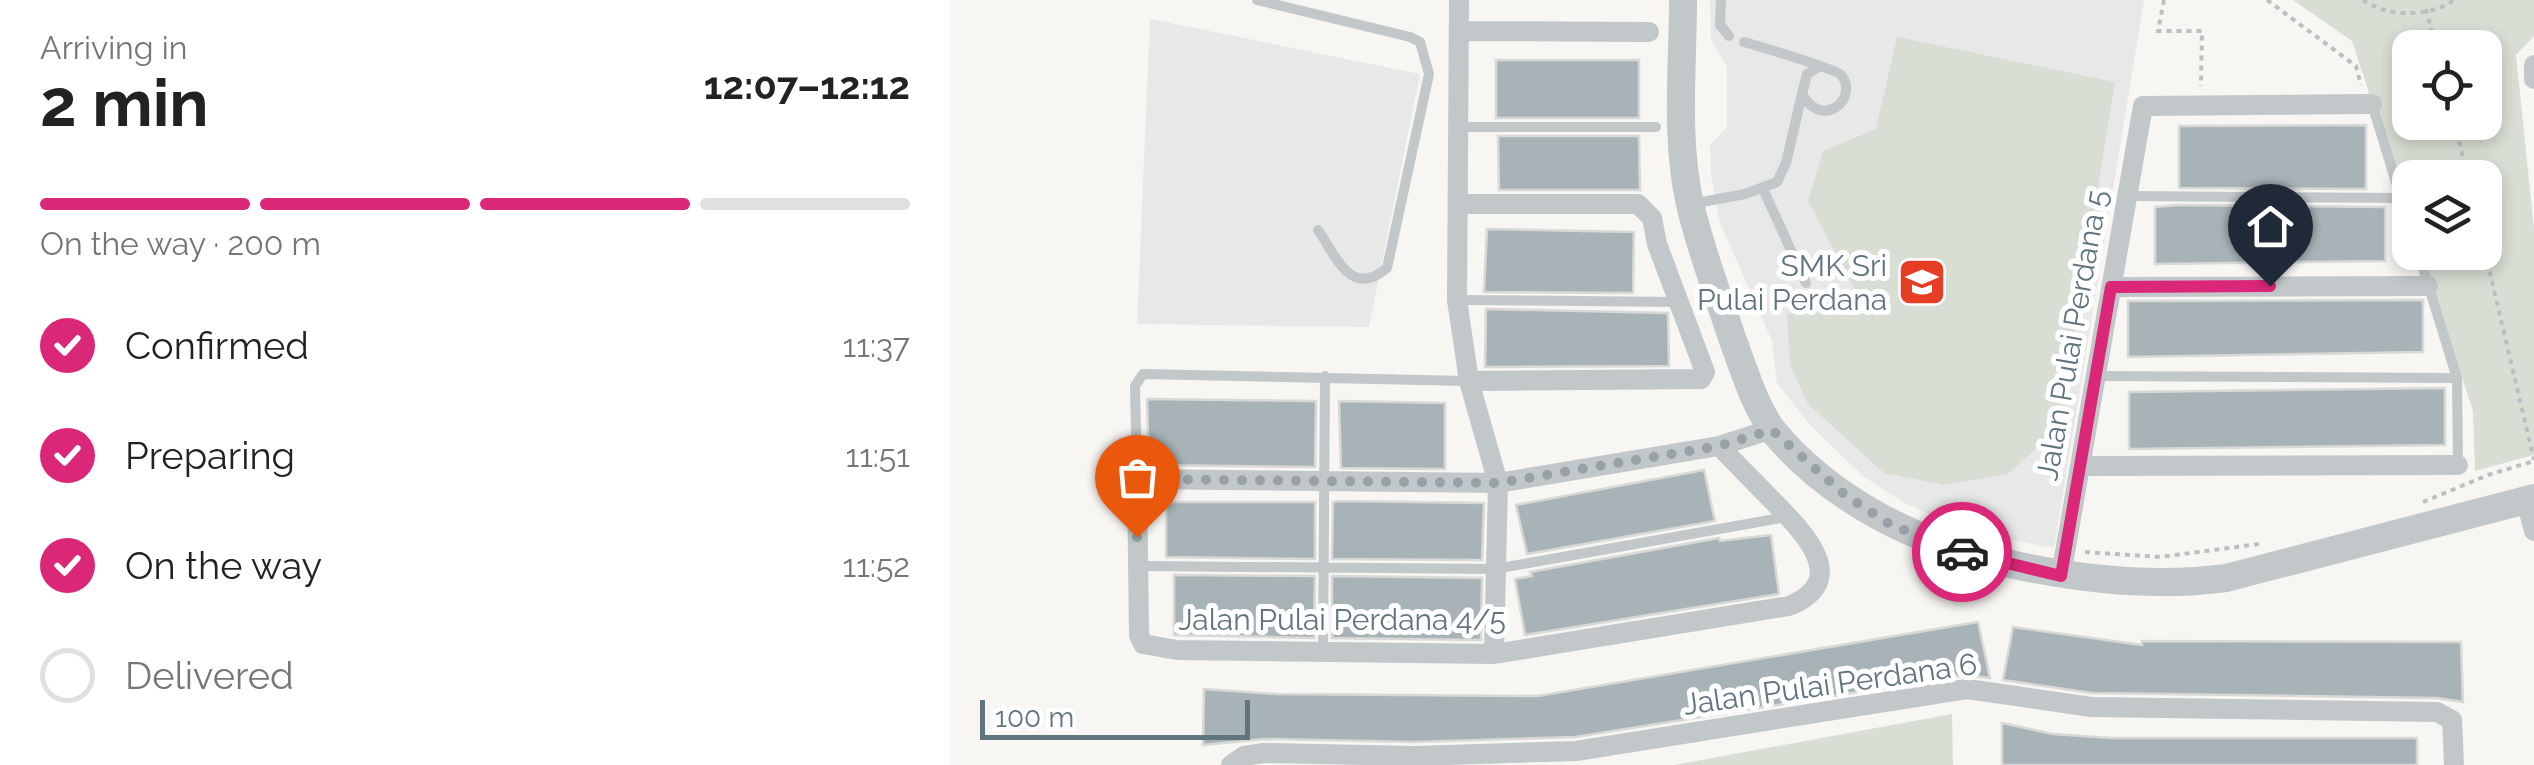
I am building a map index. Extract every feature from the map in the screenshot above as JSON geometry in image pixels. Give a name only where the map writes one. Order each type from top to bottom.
[{"type":"street","points":[[1459,0],[1458,300],[1469,381],[1498,483],[1494,654]]},
{"type":"street","points":[[1683,0],[1682,147],[1690,205],[1745,372],[1772,430],[1845,495],[1891,525],[1970,554],[2063,563],[2182,584],[2226,578],[2530,499],[2534,531]]},
{"type":"street","points":[[1459,32],[1648,32]]},
{"type":"street","points":[[2202,106],[2370,104]]},
{"type":"street","name":"Jalan Pulai Perdana 5","points":[[2063,563],[2143,106],[2202,106]]},
{"type":"street","points":[[1460,204],[1638,204],[1652,218],[1657,244],[1705,377],[1469,381]]},
{"type":"street","points":[[2111,287],[2428,286]]},
{"type":"street","points":[[1138,479],[1498,483],[1719,446],[1772,430]]},
{"type":"street","name":"Jalan Pulai Perdana 4/5","points":[[1138,479],[1136,566],[1139,634],[1144,644],[1177,650],[1494,654],[1789,606],[1804,600],[1817,584],[1815,553],[1806,533],[1719,446]]},
{"type":"street","points":[[2080,466],[2458,465]]},
{"type":"street","name":"Jalan Pulai Perdana 6","points":[[1231,765],[1244,756],[1264,754],[1415,756],[1576,751],[1967,688],[2091,706],[2437,712],[2452,720],[2454,765]]},
{"type":"lane","points":[[1257,0],[1410,38],[1420,42],[1426,55],[1429,74],[1386,268],[1375,278],[1350,276],[1318,230]]},
{"type":"lane","points":[[1721,0],[1720,24],[1729,36]]},
{"type":"lane","points":[[1744,42],[1803,60],[1816,68],[1830,68],[1841,75],[1846,87],[1844,100],[1834,110],[1820,112],[1808,106],[1802,94]]},
{"type":"lane","points":[[1690,205],[1763,189],[1776,182],[1786,163],[1802,84],[1816,68]]},
{"type":"lane","points":[[2370,104],[2392,173]]},
{"type":"lane","points":[[1460,127],[1656,127]]},
{"type":"lane","points":[[1763,189],[1806,282]]},
{"type":"lane","points":[[2127,196],[2392,198]]},
{"type":"lane","points":[[2423,270],[2457,378],[2458,465]]},
{"type":"lane","points":[[1458,300],[1679,302]]},
{"type":"lane","points":[[1138,479],[1135,386],[1143,374],[1469,381]]},
{"type":"lane","points":[[1322,652],[1325,376]]},
{"type":"lane","points":[[2096,376],[2457,378]]},
{"type":"lane","points":[[1136,566],[1495,569],[1788,517]]},
{"type":"path","points":[[2164,0],[2158,31],[2202,31],[2202,106]]},
{"type":"path","points":[[2267,0],[2356,66],[2370,104]]},
{"type":"path","points":[[2363,0],[2385,12],[2409,13],[2448,5],[2454,0]]},
{"type":"path","points":[[2426,10],[2431,30]]},
{"type":"path","points":[[2421,503],[2488,474],[2534,461],[2489,270]]},
{"type":"path","points":[[2063,563],[2160,557],[2258,544]]},
{"type":"shaded area","name":"SMK Sri Pulai Perdana","points":[[1710,0],[2144,0],[2054,548],[1965,531],[1903,502],[1863,476],[1809,424],[1777,383],[1772,341],[1720,223],[1711,175],[1710,145],[1727,127],[1727,67],[1711,40]]},
{"type":"shaded area","points":[[2293,0],[2534,0],[2534,36],[2516,55],[2534,228],[2534,455],[2475,471],[2473,411],[2427,270],[2502,270],[2502,160],[2392,160],[2392,164],[2352,41]]},
{"type":"shaded area","points":[[1150,19],[1420,74],[1369,327],[1137,324]]},
{"type":"shaded area","points":[[1897,37],[2115,82],[2059,428],[2008,474],[1945,485],[1884,473],[1808,404],[1790,365],[1787,315],[1856,291],[1808,201],[1823,151],[1876,129]]},
{"type":"shaded area","points":[[1952,714],[1953,765],[1674,765]]},
{"type":"building","points":[[1496,60],[1639,60],[1639,118],[1496,118]]},
{"type":"building","points":[[2366,125],[2366,189],[2179,188],[2179,126]]},
{"type":"building","points":[[1498,136],[1639,136],[1640,190],[1499,190]]},
{"type":"building","points":[[2155,207],[2385,207],[2385,261],[2155,264]]},
{"type":"building","points":[[1487,229],[1634,232],[1633,293],[1484,292]]},
{"type":"building","points":[[2423,300],[2423,352],[2128,357],[2128,301]]},
{"type":"building","points":[[1486,309],[1668,313],[1669,366],[1485,367]]},
{"type":"building","points":[[2445,388],[2445,445],[2129,449],[2129,392]]},
{"type":"building","points":[[1147,399],[1316,401],[1315,467],[1149,465]]},
{"type":"building","points":[[1339,401],[1445,403],[1445,469],[1341,468]]},
{"type":"building","points":[[1704,470],[1715,521],[1527,554],[1516,505]]},
{"type":"building","points":[[1166,502],[1315,502],[1315,559],[1166,557]]},
{"type":"building","points":[[1333,502],[1484,503],[1482,560],[1332,559]]},
{"type":"building","points":[[1771,535],[1779,594],[1525,635],[1515,579],[1532,576],[1530,572],[1719,538],[1720,541]]},
{"type":"building","points":[[1174,575],[1315,576],[1314,638],[1174,635]]},
{"type":"building","points":[[1332,576],[1482,578],[1481,640],[1332,638]]},
{"type":"building","points":[[1978,622],[1990,678],[1965,675],[1575,737],[1415,742],[1264,739],[1203,745],[1204,689],[1277,694],[1538,696]]},
{"type":"building","points":[[2013,627],[2142,645],[2142,641],[2461,642],[2463,702],[2437,698],[2092,693],[2003,680]]},
{"type":"building","points":[[2002,723],[2053,734],[2111,738],[2417,738],[2417,765],[2002,765]]},
{"type":"way so far","points":[[1137,537],[1138,479],[1498,483],[1719,446],[1772,430],[1845,495],[1891,525],[1962,552]]},
{"type":"place","name":"SMK Sri Pulai Perdana","points":[[1922,282]]},
{"type":"route","points":[[1962,552],[2061,576],[2111,287],[2270,286]]}]
